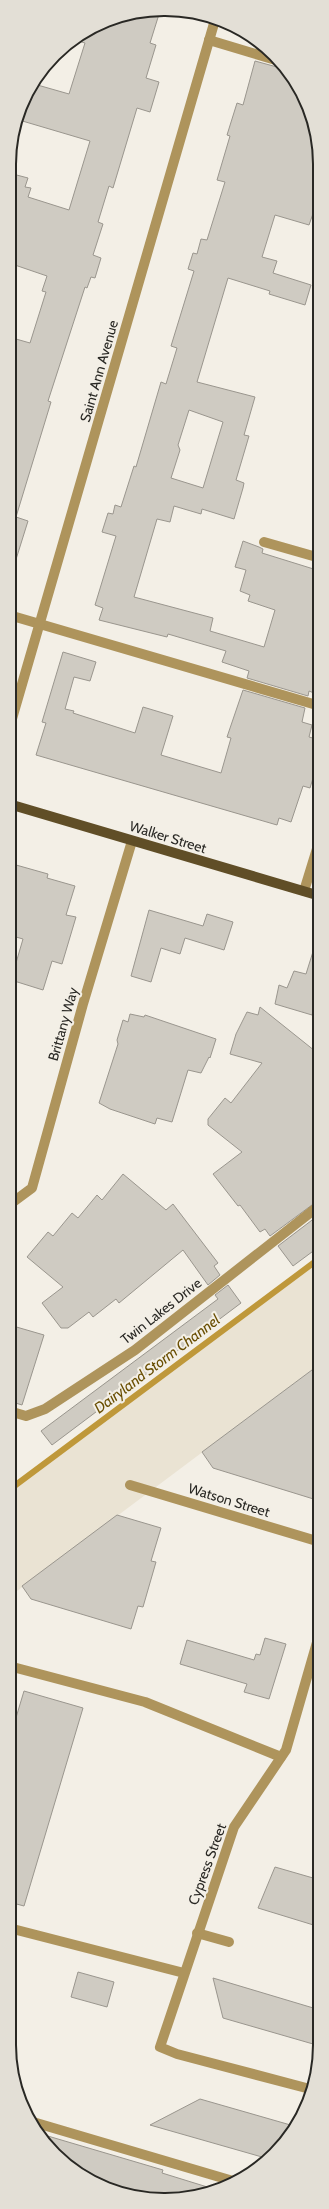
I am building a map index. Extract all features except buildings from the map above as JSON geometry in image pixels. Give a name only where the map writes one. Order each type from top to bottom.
[{"type":"main road","name":"Walker Street","points":[[16,806],[313,894]]},
{"type":"street","name":"Saint Ann Avenue","points":[[16,706],[214,25]]},
{"type":"street","points":[[209,40],[268,58]]},
{"type":"street","points":[[264,542],[313,556]]},
{"type":"street","points":[[16,617],[40,626],[313,704]]},
{"type":"street","name":"Brittany Way","points":[[16,1200],[32,1188],[83,1004],[132,841]]},
{"type":"street","points":[[304,891],[313,862]]},
{"type":"street","name":"Twin Lakes Drive","points":[[16,1413],[26,1416],[45,1409],[135,1350],[313,1211]]},
{"type":"street","name":"Watson Street","points":[[130,1485],[313,1540]]},
{"type":"street","name":"Cypress Street","points":[[306,2088],[177,2054],[160,2047],[197,1933],[234,1827],[286,1750],[313,1656]]},
{"type":"street","points":[[16,1670],[145,1702],[281,1757]]},
{"type":"street","points":[[16,1930],[184,1973]]},
{"type":"street","points":[[197,1933],[229,1942]]},
{"type":"street","points":[[39,2124],[227,2179]]},
{"type":"shaded area","points":[[313,1266],[313,1369],[16,1592],[16,1488]]},
{"type":"waterway","name":"Dairyland Storm Channel","points":[[16,1485],[313,1263]]}]
